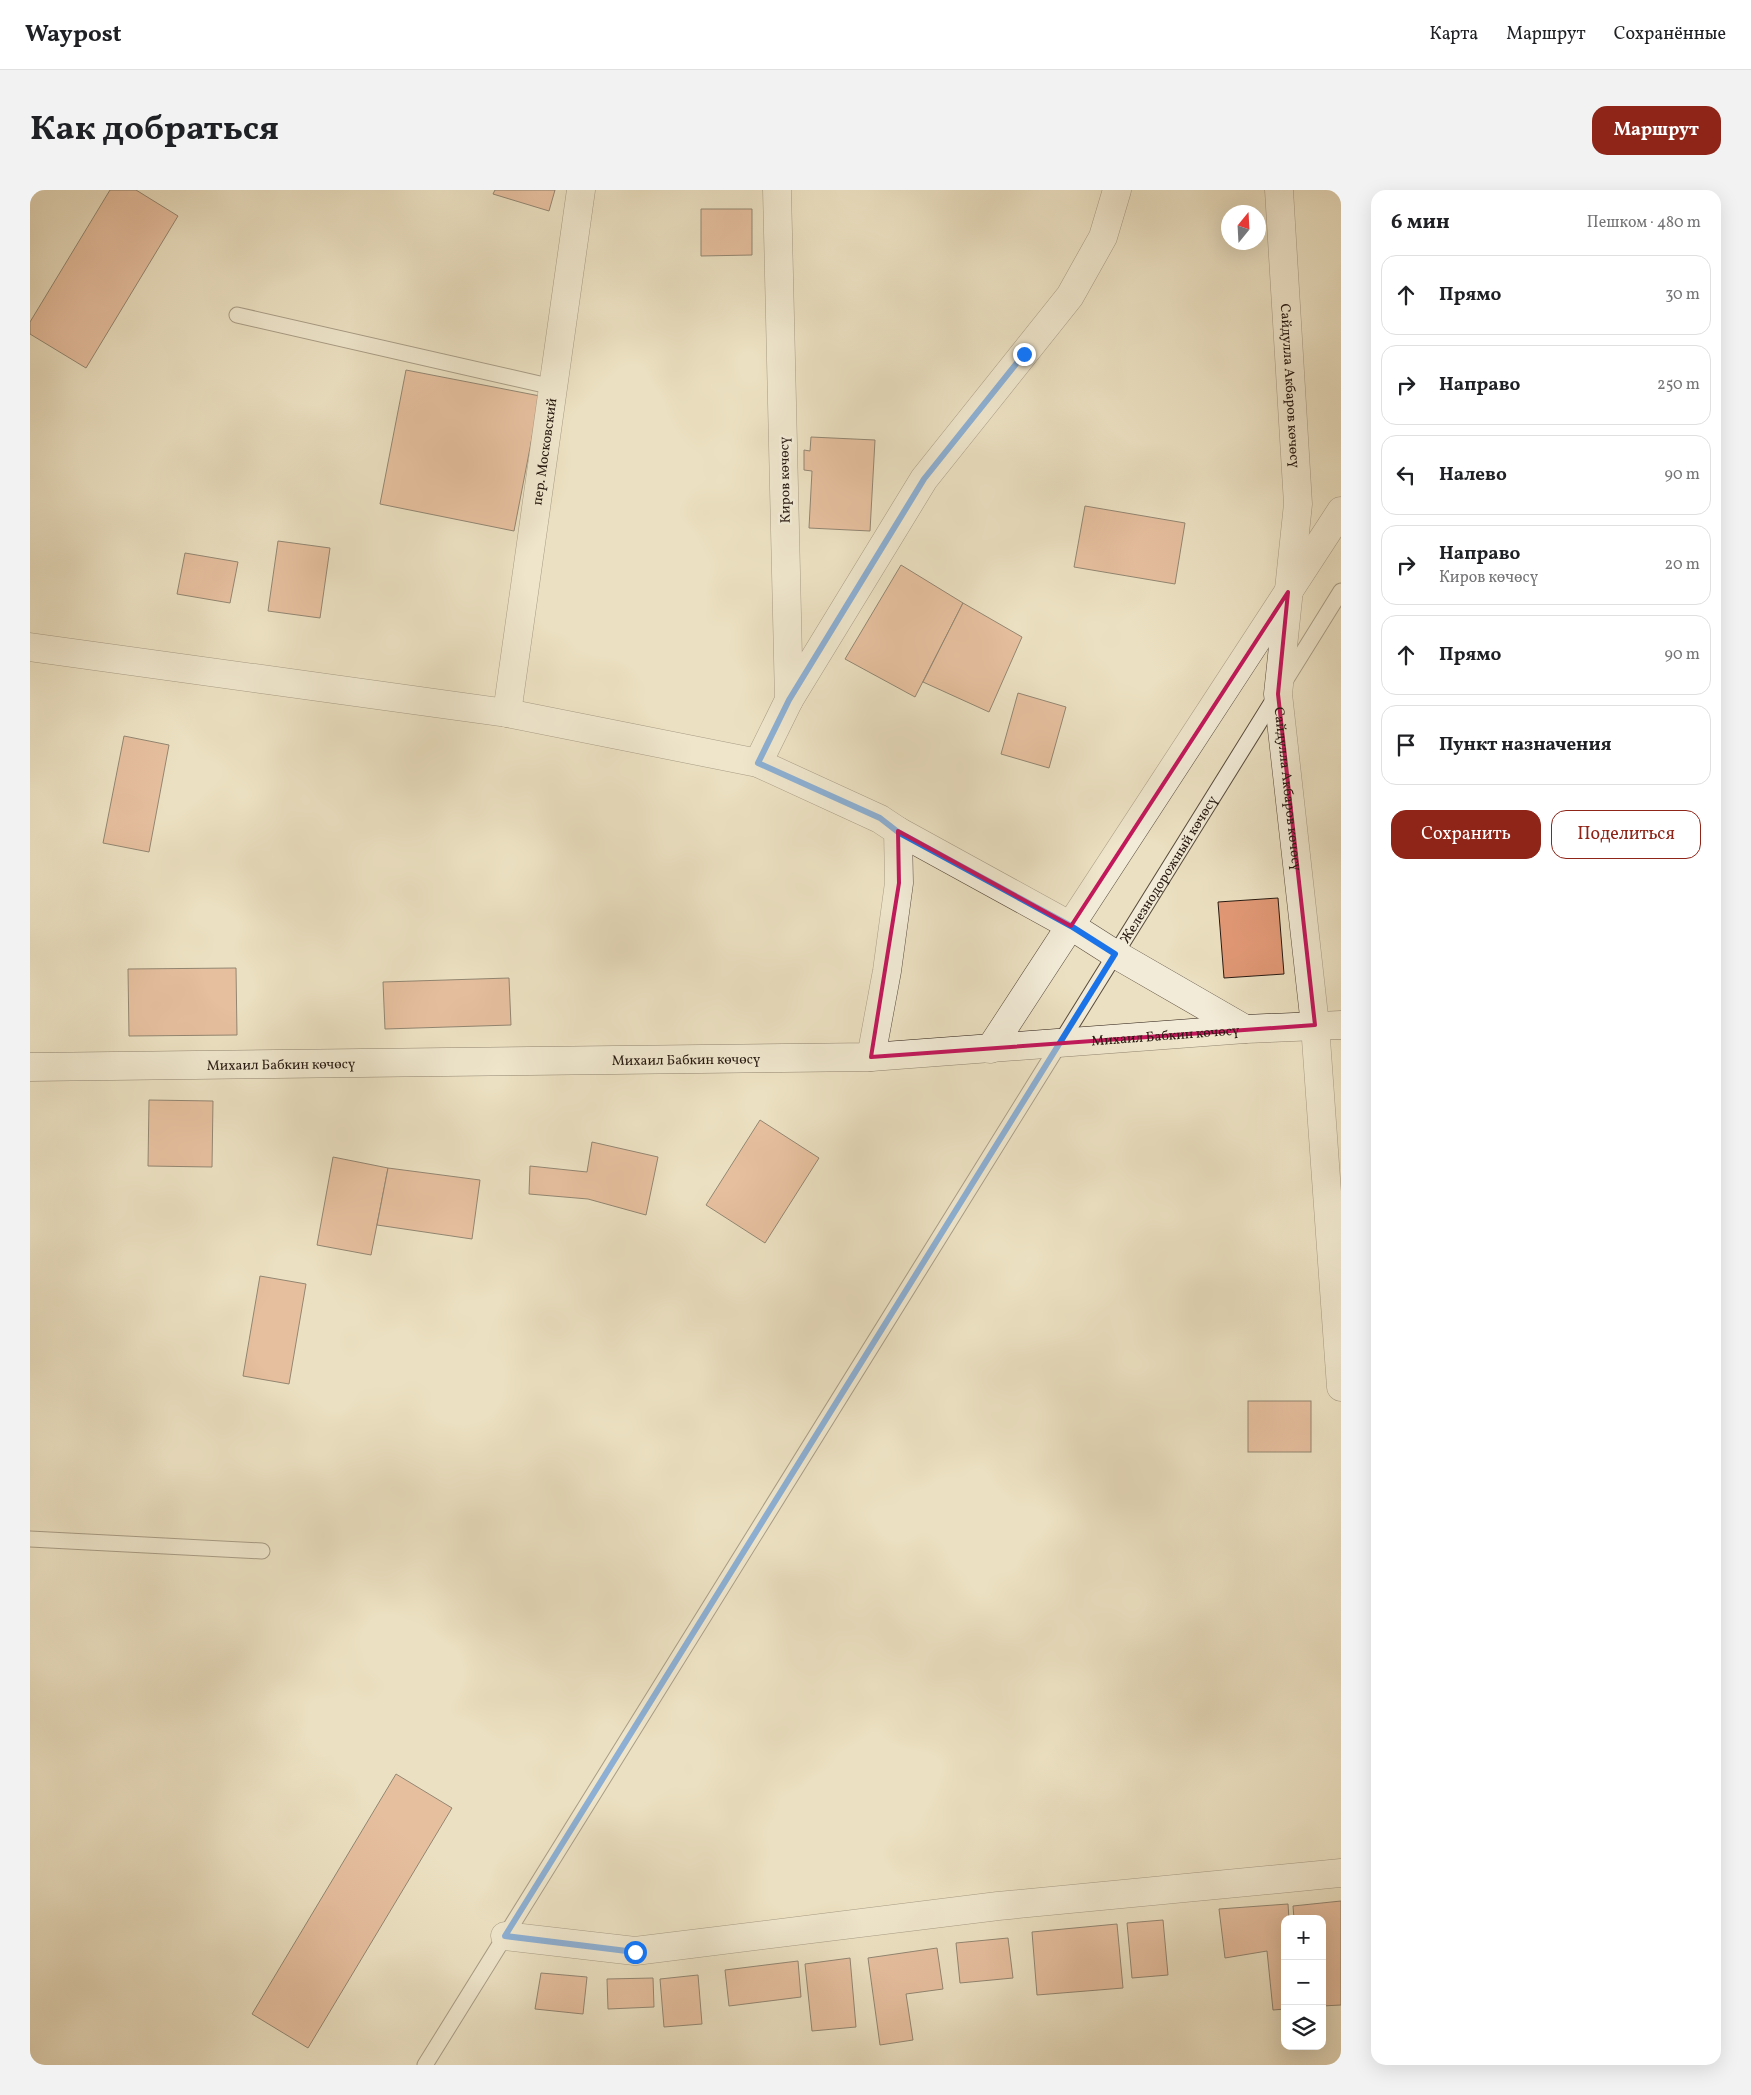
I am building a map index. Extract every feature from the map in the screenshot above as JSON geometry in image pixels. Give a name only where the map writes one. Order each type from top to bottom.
[{"type":"street","name":"пер. Московский","points":[[507,713],[581,190]]},
{"type":"street","name":"Киров көчөсү","points":[[758,763],[789,700],[777,190]]},
{"type":"street","points":[[789,700],[924,479],[1070,296],[1104,237],[1116,190]]},
{"type":"street","name":"Сайдулла Акбаров көчөсү","points":[[1279,190],[1298,504],[1278,694],[1328,1025],[1341,1388]]},
{"type":"street","points":[[990,1049],[1341,511]]},
{"type":"street","points":[[30,647],[507,713],[758,763],[880,818],[898,832],[1071,926],[1115,954],[1245,1029]]},
{"type":"street","points":[[871,1057],[887,971],[899,883],[898,832]]},
{"type":"street","name":"Михаил Бабкин көчөсү","points":[[30,1067],[871,1057],[1245,1029],[1328,1025]]},
{"type":"street","points":[[505,1936],[635,1952],[998,1906],[1341,1873]]},
{"type":"lane","points":[[237,315],[553,387]]},
{"type":"lane","name":"Железнодорожный көчөсү","points":[[425,2065],[1341,591]]},
{"type":"lane","points":[[30,1539],[262,1551]]},
{"type":"highlighted area","points":[[1288,592],[1278,694],[1315,1025],[871,1057],[899,883],[898,831],[1071,926]]},
{"type":"building","points":[[110,190],[136,190],[178,216],[86,368],[30,334],[30,322]]},
{"type":"building","points":[[495,190],[555,190],[549,211],[493,194]]},
{"type":"building","points":[[701,209],[752,209],[752,255],[701,256]]},
{"type":"building","points":[[406,370],[540,396],[514,531],[380,504]]},
{"type":"building","points":[[811,437],[875,440],[870,531],[809,528],[812,471],[804,470],[804,450],[810,451]]},
{"type":"building","points":[[1085,506],[1185,523],[1175,584],[1074,567]]},
{"type":"building","points":[[278,541],[330,548],[320,618],[268,611]]},
{"type":"building","points":[[185,553],[238,562],[230,603],[177,594]]},
{"type":"building","points":[[901,565],[963,603],[915,697],[845,659]]},
{"type":"building","points":[[963,603],[1022,637],[989,712],[923,682]]},
{"type":"building","points":[[1018,693],[1066,707],[1049,768],[1001,754]]},
{"type":"building","points":[[124,736],[169,745],[149,852],[103,843]]},
{"type":"building","points":[[1278,898],[1284,974],[1224,978],[1218,902]]},
{"type":"building","points":[[236,968],[237,1035],[129,1036],[128,969]]},
{"type":"building","points":[[509,978],[511,1025],[385,1029],[383,982]]},
{"type":"building","points":[[149,1100],[213,1101],[212,1167],[148,1166]]},
{"type":"building","points":[[760,1120],[819,1158],[765,1243],[706,1205]]},
{"type":"building","points":[[592,1142],[658,1157],[646,1215],[588,1199],[529,1194],[530,1166],[587,1172]]},
{"type":"building","points":[[333,1157],[388,1168],[371,1255],[317,1245]]},
{"type":"building","points":[[388,1168],[480,1180],[472,1239],[377,1225]]},
{"type":"building","points":[[260,1276],[306,1284],[289,1384],[243,1376]]},
{"type":"building","points":[[1248,1401],[1311,1401],[1311,1452],[1248,1452]]},
{"type":"building","points":[[396,1774],[452,1808],[308,2048],[252,2014]]},
{"type":"building","points":[[1341,1901],[1341,2005],[1326,2006],[1326,1915],[1294,1915],[1293,1906]]},
{"type":"building","points":[[1288,1904],[1289,1915],[1281,1915],[1281,2009],[1273,2010],[1267,1951],[1225,1958],[1219,1909]]},
{"type":"building","points":[[1163,1920],[1168,1975],[1132,1978],[1127,1923]]},
{"type":"building","points":[[1117,1924],[1123,1988],[1037,1995],[1032,1932]]},
{"type":"building","points":[[1008,1938],[1013,1978],[960,1983],[956,1943]]},
{"type":"building","points":[[937,1948],[943,1989],[906,1994],[913,2040],[880,2045],[868,1958]]},
{"type":"building","points":[[850,1958],[856,2027],[812,2031],[805,1964]]},
{"type":"building","points":[[798,1961],[801,1997],[729,2006],[725,1970]]},
{"type":"building","points":[[541,1973],[587,1977],[583,2014],[535,2009]]},
{"type":"building","points":[[698,1975],[702,2024],[664,2027],[660,1979]]},
{"type":"building","points":[[653,1978],[654,2007],[608,2009],[607,1979]]},
{"type":"route","points":[[635,1952],[505,1936],[1115,954],[1071,926],[898,832],[880,818],[758,763],[789,700],[924,479],[1024,354]]}]
